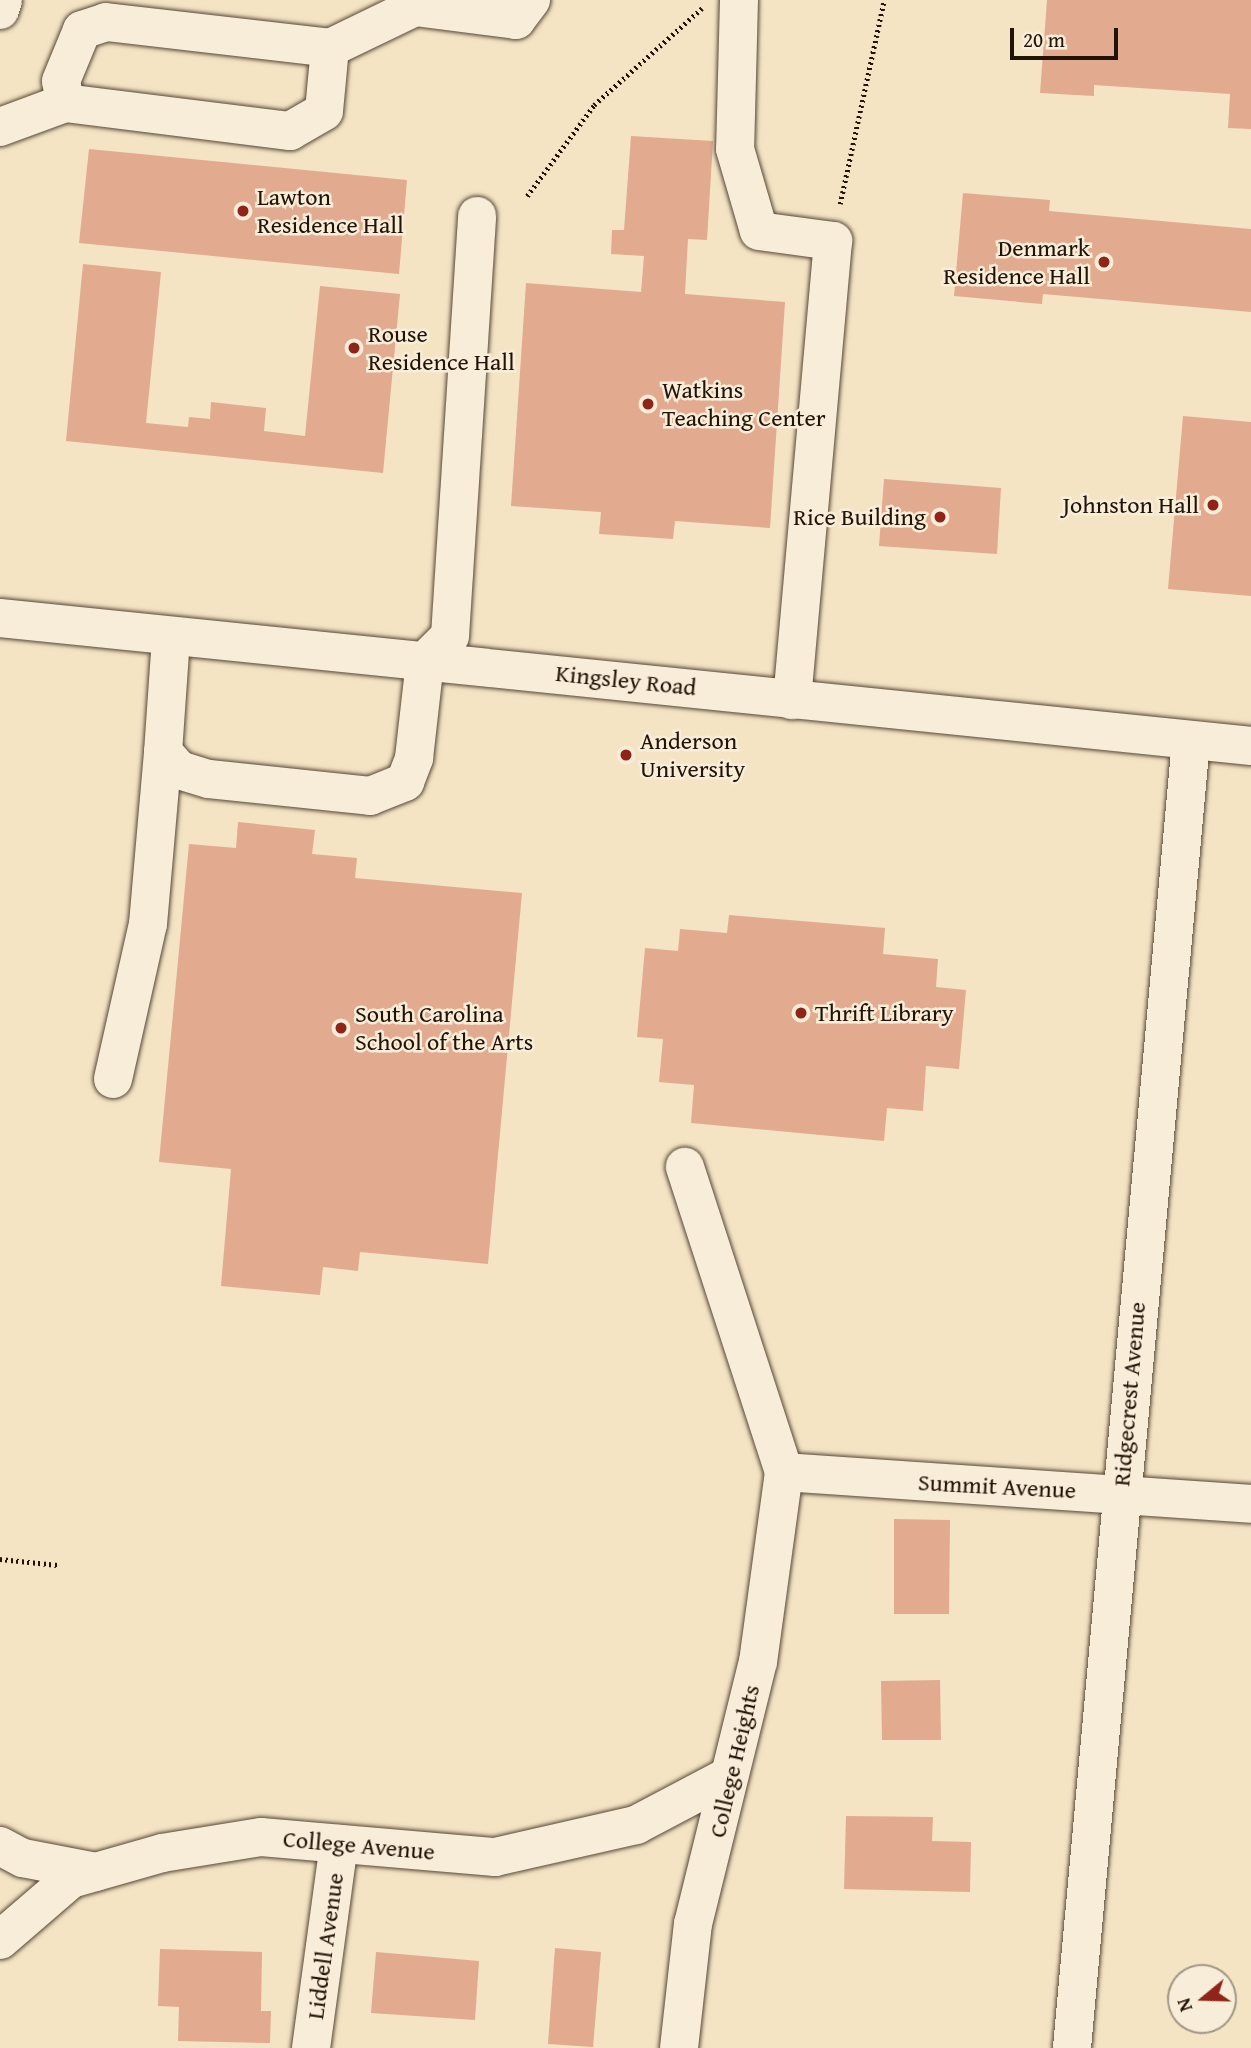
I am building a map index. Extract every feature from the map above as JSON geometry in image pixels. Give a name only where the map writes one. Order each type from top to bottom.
[{"type":"street","points":[[0,10],[3,0]]},
{"type":"street","points":[[65,103],[61,81],[82,30],[106,22],[330,48],[416,4],[516,20],[531,0]]},
{"type":"street","points":[[739,0],[735,149],[759,231],[833,241],[792,700]]},
{"type":"street","points":[[0,127],[65,103],[290,131],[324,111],[330,48]]},
{"type":"street","points":[[163,752],[179,769],[209,779],[370,796],[388,792],[405,782],[414,758],[425,661],[450,636],[477,216]]},
{"type":"street","name":"Kingsley Road","points":[[0,618],[171,638],[425,661],[1251,746]]},
{"type":"street","points":[[113,1079],[148,924],[171,638]]},
{"type":"street","name":"Ridgecrest Avenue","points":[[1072,2048],[1119,1492],[1191,741]]},
{"type":"street","points":[[685,1167],[784,1472]]},
{"type":"street","name":"Summit Avenue","points":[[784,1472],[1119,1492],[1251,1504]]},
{"type":"street","name":"College Heights","points":[[679,2048],[693,1924],[758,1662],[784,1472]]},
{"type":"street","name":"College Avenue","points":[[0,1940],[71,1879],[96,1872],[261,1837],[495,1857],[636,1825],[729,1776]]},
{"type":"street","name":"Liddell Avenue","points":[[311,2048],[339,1844]]},
{"type":"street","points":[[0,1846],[23,1858],[96,1872]]},
{"type":"path","points":[[527,196],[594,105],[711,0]]},
{"type":"path","points":[[833,241],[884,0]]},
{"type":"path","points":[[0,1559],[58,1565]]},
{"type":"building","points":[[1047,0],[1251,0],[1251,129],[1228,128],[1230,94],[1094,85],[1094,96],[1040,93]]},
{"type":"building","name":"Watkins Teaching Center","points":[[631,136],[713,141],[707,240],[688,239],[685,294],[785,302],[770,528],[675,521],[673,539],[599,534],[601,512],[511,506],[526,283],[641,292],[644,256],[611,254],[612,230],[624,230]]},
{"type":"building","name":"Lawton Residence Hall","points":[[89,149],[407,180],[399,274],[79,243]]},
{"type":"building","name":"Denmark Residence Hall","points":[[963,193],[1050,200],[1049,211],[1251,229],[1251,312],[1043,294],[1042,304],[954,296]]},
{"type":"building","name":"Rouse Residence Hall","points":[[83,264],[161,272],[146,423],[188,427],[189,417],[210,419],[211,402],[266,408],[264,431],[305,436],[320,286],[400,294],[383,473],[66,441]]},
{"type":"building","name":"Johnston Hall","points":[[1183,416],[1251,422],[1251,596],[1168,589]]},
{"type":"building","name":"Rice Building","points":[[884,479],[1001,488],[997,554],[879,546]]},
{"type":"building","name":"South Carolina School of the Arts","points":[[238,822],[315,830],[312,854],[357,858],[355,878],[522,893],[488,1264],[360,1252],[358,1271],[323,1267],[320,1295],[221,1286],[231,1169],[159,1162],[189,844],[236,848]]},
{"type":"building","name":"Thrift Library","points":[[729,915],[885,928],[883,954],[938,959],[936,987],[966,990],[959,1069],[926,1066],[923,1111],[887,1108],[884,1141],[691,1123],[694,1085],[659,1082],[663,1039],[637,1037],[645,948],[678,951],[680,929],[727,933]]},
{"type":"building","points":[[894,1519],[950,1520],[949,1614],[894,1614]]},
{"type":"building","points":[[940,1680],[941,1740],[882,1740],[881,1681]]},
{"type":"building","points":[[846,1816],[933,1817],[932,1841],[971,1842],[970,1892],[844,1889]]},
{"type":"building","points":[[555,1948],[601,1952],[593,2047],[548,2044]]},
{"type":"building","points":[[160,1949],[262,1952],[261,2011],[271,2011],[270,2043],[178,2041],[179,2007],[158,2006]]},
{"type":"building","points":[[376,1952],[479,1961],[475,2020],[371,2013]]},
{"type":"place","name":"Lawton Residence Hall","points":[[243,211]]},
{"type":"place","name":"Denmark Residence Hall","points":[[1104,262]]},
{"type":"place","name":"Rouse Residence Hall","points":[[354,348]]},
{"type":"place","name":"Watkins Teaching Center","points":[[648,404]]},
{"type":"place","name":"Johnston Hall","points":[[1213,505]]},
{"type":"place","name":"Rice Building","points":[[940,517]]},
{"type":"place","name":"Anderson University","points":[[626,755]]},
{"type":"place","name":"Thrift Library","points":[[801,1013]]},
{"type":"place","name":"South Carolina School of the Arts","points":[[341,1028]]}]
